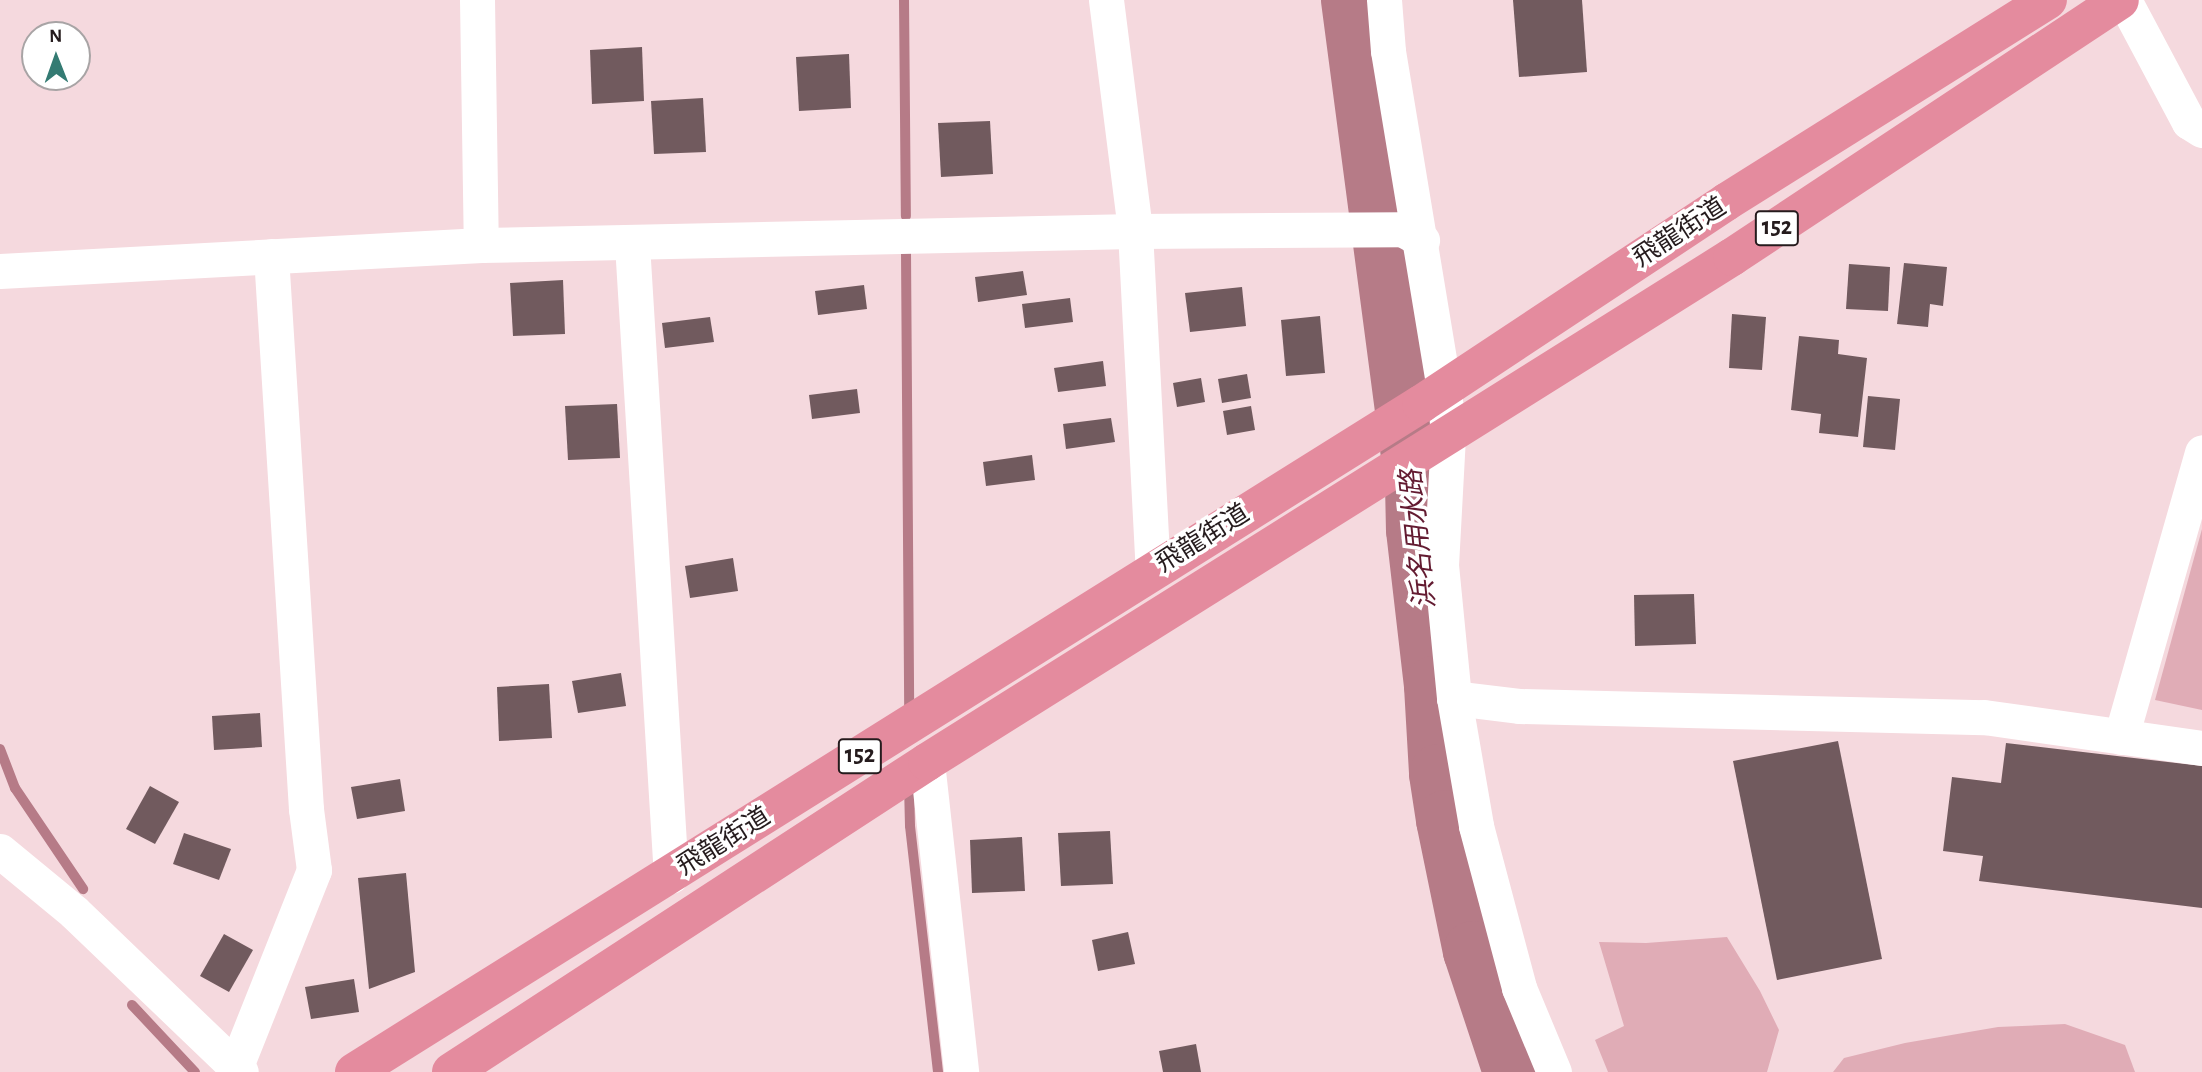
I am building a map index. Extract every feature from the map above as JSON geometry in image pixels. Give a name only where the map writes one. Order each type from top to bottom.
[{"type":"highway","name":"飛龍街道","points":[[451,1072],[927,762],[1359,494],[1732,257],[2122,0]]},
{"type":"highway","name":"飛龍街道","points":[[354,1072],[671,876],[1433,396],[1726,202],[2036,3]]},
{"type":"street","points":[[477,0],[481,245]]},
{"type":"street","points":[[1106,0],[1135,231],[1153,570]]},
{"type":"street","points":[[1384,0],[1388,51],[1438,442],[1441,565],[1454,698],[1476,826],[1519,988],[1554,1072]]},
{"type":"street","points":[[2122,0],[2189,122],[2202,130]]},
{"type":"street","points":[[0,271],[481,245],[632,244],[1135,231],[1357,230],[1412,235]]},
{"type":"street","points":[[632,244],[671,876]]},
{"type":"street","points":[[0,851],[74,912],[239,1069],[314,870],[306,808],[271,256]]},
{"type":"street","points":[[2120,737],[2202,452]]},
{"type":"street","points":[[1454,698],[1518,706],[1984,717],[2202,748]]},
{"type":"street","points":[[927,762],[961,1072]]},
{"type":"shaded area","points":[[2202,529],[2202,710],[2155,700]]},
{"type":"shaded area","points":[[1727,937],[1760,991],[1779,1030],[1767,1072],[1608,1072],[1595,1040],[1624,1026],[1599,942],[1646,943]]},
{"type":"shaded area","points":[[2065,1024],[2125,1045],[2135,1072],[1833,1072],[1844,1058],[1905,1043],[1998,1027]]},
{"type":"building","points":[[1513,0],[1582,0],[1587,72],[1519,77]]},
{"type":"building","points":[[642,47],[644,101],[592,104],[590,50]]},
{"type":"building","points":[[849,54],[851,108],[799,111],[796,57]]},
{"type":"building","points":[[703,98],[706,152],[654,154],[651,101]]},
{"type":"building","points":[[990,121],[993,174],[941,177],[938,123]]},
{"type":"building","points":[[1904,263],[1947,267],[1943,306],[1930,304],[1928,327],[1897,324]]},
{"type":"building","points":[[1849,264],[1890,267],[1888,311],[1846,309]]},
{"type":"building","points":[[1023,271],[1027,295],[978,302],[975,277]]},
{"type":"building","points":[[563,280],[565,334],[513,336],[510,283]]},
{"type":"building","points":[[864,285],[867,309],[818,315],[815,291]]},
{"type":"building","points":[[1242,287],[1246,326],[1190,332],[1185,293]]},
{"type":"building","points":[[1070,298],[1073,322],[1025,328],[1022,304]]},
{"type":"building","points":[[1732,314],[1766,317],[1762,370],[1729,368]]},
{"type":"building","points":[[1320,316],[1325,373],[1286,376],[1281,320]]},
{"type":"building","points":[[710,317],[714,342],[665,348],[662,323]]},
{"type":"building","points":[[1799,336],[1839,340],[1838,354],[1867,358],[1858,437],[1819,433],[1821,414],[1791,410]]},
{"type":"building","points":[[1103,361],[1106,386],[1058,392],[1054,368]]},
{"type":"building","points":[[1247,374],[1251,398],[1222,403],[1218,379]]},
{"type":"building","points":[[1201,378],[1205,402],[1177,407],[1173,383]]},
{"type":"building","points":[[857,389],[860,413],[812,419],[809,395]]},
{"type":"building","points":[[1868,396],[1900,399],[1895,450],[1863,447]]},
{"type":"building","points":[[617,404],[620,458],[568,460],[565,406]]},
{"type":"building","points":[[1251,406],[1255,430],[1227,435],[1223,411]]},
{"type":"building","points":[[1111,418],[1115,442],[1066,449],[1063,424]]},
{"type":"building","points":[[1032,455],[1035,480],[986,486],[983,462]]},
{"type":"building","points":[[733,558],[738,591],[690,598],[685,566]]},
{"type":"building","points":[[1694,594],[1696,644],[1635,646],[1634,595]]},
{"type":"building","points":[[621,673],[626,706],[578,713],[572,681]]},
{"type":"building","points":[[549,684],[552,738],[499,741],[497,687]]},
{"type":"building","points":[[260,713],[262,747],[214,750],[212,716]]},
{"type":"building","points":[[1838,741],[1882,959],[1777,980],[1733,761]]},
{"type":"building","points":[[2006,743],[2202,766],[2202,908],[1979,881],[1983,856],[1943,851],[1952,777],[2001,783]]},
{"type":"building","points":[[400,779],[405,811],[357,819],[351,787]]},
{"type":"building","points":[[150,786],[179,802],[155,844],[126,829]]},
{"type":"building","points":[[1110,831],[1113,884],[1061,886],[1058,833]]},
{"type":"building","points":[[184,833],[231,849],[219,880],[173,864]]},
{"type":"building","points":[[1022,837],[1025,891],[972,893],[970,840]]},
{"type":"building","points":[[406,873],[415,972],[369,989],[358,878]]},
{"type":"building","points":[[1128,932],[1135,964],[1098,971],[1092,940]]},
{"type":"building","points":[[224,934],[253,950],[229,992],[200,976]]},
{"type":"building","points":[[354,979],[359,1012],[311,1019],[305,987]]},
{"type":"building","points":[[1196,1044],[1201,1072],[1163,1072],[1159,1051]]},
{"type":"waterway","points":[[904,0],[906,216]]},
{"type":"waterway","name":"浜名用水路","points":[[1351,0],[1415,484],[1416,530],[1434,686],[1439,774],[1473,951],[1513,1072]]},
{"type":"waterway","points":[[906,252],[909,714]]},
{"type":"waterway","points":[[0,749],[15,788],[83,889]]},
{"type":"waterway","points":[[909,785],[910,826],[938,1072]]},
{"type":"waterway","points":[[132,1005],[195,1072]]}]
